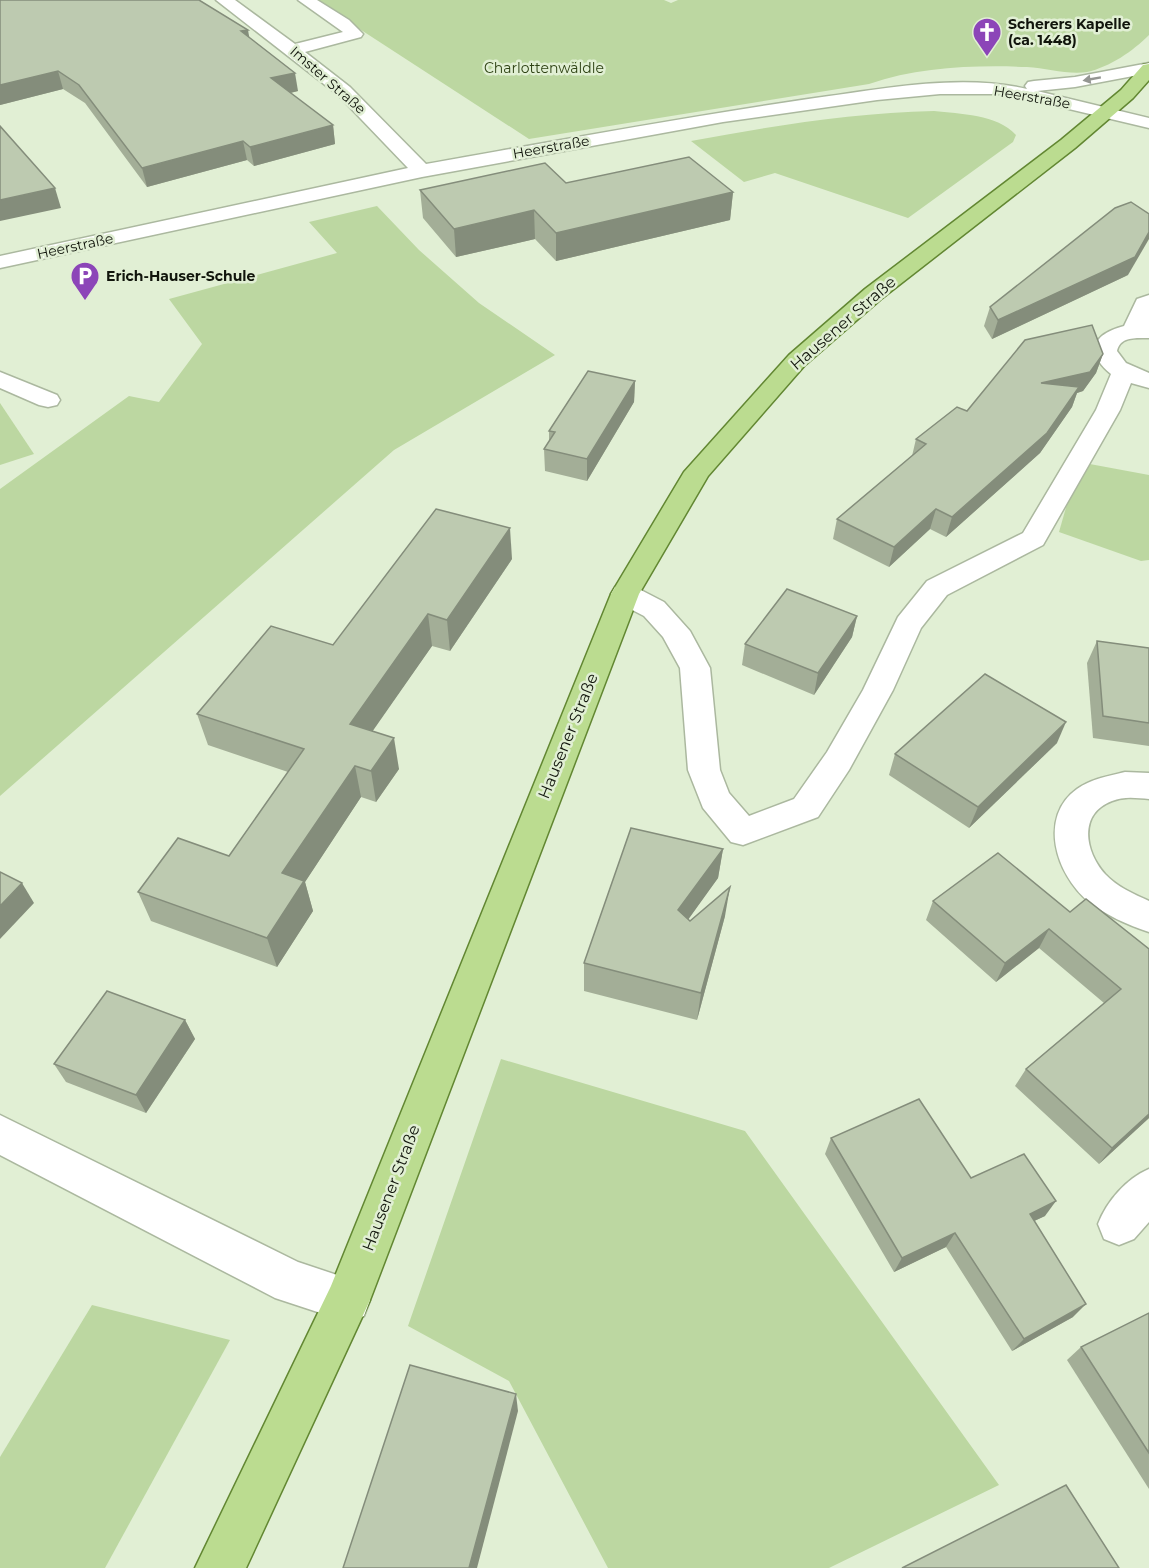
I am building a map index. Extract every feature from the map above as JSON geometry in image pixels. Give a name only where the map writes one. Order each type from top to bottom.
[{"type":"main road","name":"Hausener Straße","points":[[220,1568],[348,1300],[625,594],[697,472],[796,360],[873,294],[1107,112],[1127,94],[1149,68]]},
{"type":"street","name":"Imster Straße","points":[[224,0],[293,50],[344,91],[422,171]]},
{"type":"street","points":[[293,50],[355,34],[343,23],[306,0]]},
{"type":"street","points":[[1006,89],[1075,82],[1149,68]]},
{"type":"street","name":"Heerstraße","points":[[0,262],[422,171],[723,117],[865,97],[940,89],[1006,89],[1149,123]]},
{"type":"street","points":[[625,594],[654,609],[675,631],[696,668],[704,770],[715,799],[743,832],[806,808],[838,761],[878,690],[908,624],[937,588],[1033,539],[1105,417],[1136,377],[1107,358],[1104,350],[1106,343],[1112,337],[1141,331],[1145,304],[1149,302]]},
{"type":"street","points":[[0,379],[48,400]]},
{"type":"street","points":[[1149,786],[1115,786],[1094,793],[1079,806],[1070,822],[1070,842],[1078,863],[1095,885],[1120,904],[1149,916]]},
{"type":"street","points":[[0,1134],[291,1282],[348,1300]]},
{"type":"street","points":[[1119,1224],[1149,1190]]},
{"type":"green space","name":"Charlottenwäldle","points":[[315,0],[664,0],[671,3],[678,0],[1149,0],[1149,35],[1121,58],[1087,72],[1072,73],[1007,66],[927,71],[869,84],[529,139]]},
{"type":"green space","points":[[934,111],[989,119],[1008,128],[1016,135],[1013,142],[908,218],[775,173],[744,182],[691,141],[812,121],[873,114]]},
{"type":"green space","points":[[377,206],[419,250],[479,303],[555,355],[394,450],[0,796],[0,489],[129,396],[159,402],[202,344],[169,299],[337,253],[309,222]]},
{"type":"green space","points":[[0,403],[34,454],[0,465]]},
{"type":"green space","points":[[1079,462],[1149,475],[1149,560],[1141,561],[1059,532]]},
{"type":"green space","points":[[501,1059],[745,1131],[999,1485],[829,1568],[608,1568],[509,1381],[408,1326]]},
{"type":"green space","points":[[92,1305],[230,1340],[105,1568],[0,1568],[0,1457]]},
{"type":"building","points":[[0,0],[199,0],[248,30],[241,31],[295,73],[271,78],[333,125],[250,147],[243,141],[142,168],[79,85],[58,71],[0,85]]},
{"type":"building","points":[[0,126],[55,188],[0,200]]},
{"type":"building","points":[[689,157],[733,192],[556,233],[534,210],[454,229],[420,190],[545,163],[566,183]]},
{"type":"building","points":[[1131,202],[1149,214],[1149,232],[1135,257],[998,320],[990,307],[1115,208]]},
{"type":"building","points":[[1092,325],[1103,354],[1090,372],[1041,383],[1079,387],[1047,433],[952,517],[936,509],[894,547],[837,519],[926,444],[916,439],[957,407],[967,411],[1025,340]]},
{"type":"building","points":[[588,371],[635,381],[587,459],[544,449],[555,432],[549,431]]},
{"type":"building","points":[[436,509],[510,528],[447,620],[428,614],[350,724],[394,738],[371,771],[355,766],[282,873],[304,881],[267,938],[138,892],[178,838],[229,856],[304,749],[197,714],[271,626],[333,645]]},
{"type":"building","points":[[787,589],[857,616],[818,673],[745,644]]},
{"type":"building","points":[[1097,641],[1149,648],[1149,723],[1103,716]]},
{"type":"building","points":[[985,674],[1066,722],[978,807],[895,754]]},
{"type":"building","points":[[631,828],[723,849],[678,910],[690,921],[730,887],[701,993],[584,963]]},
{"type":"building","points":[[998,853],[1070,912],[1086,899],[1149,949],[1149,1114],[1112,1148],[1026,1069],[1121,989],[1049,929],[1005,963],[933,901]]},
{"type":"building","points":[[0,872],[22,883],[0,906]]},
{"type":"building","points":[[107,991],[185,1020],[136,1095],[54,1064]]},
{"type":"building","points":[[919,1099],[971,1178],[1024,1154],[1056,1201],[1030,1214],[1086,1304],[1024,1339],[955,1233],[902,1258],[831,1138]]},
{"type":"building","points":[[1149,1313],[1149,1453],[1081,1347]]},
{"type":"building","points":[[410,1365],[516,1394],[469,1568],[343,1568]]},
{"type":"building","points":[[1066,1485],[1119,1568],[902,1568]]},
{"type":"place","name":"Scherers Kapelle (ca. 1448)","points":[[987,58]]},
{"type":"place","name":"Erich-Hauser-Schule","points":[[85,302]]}]
